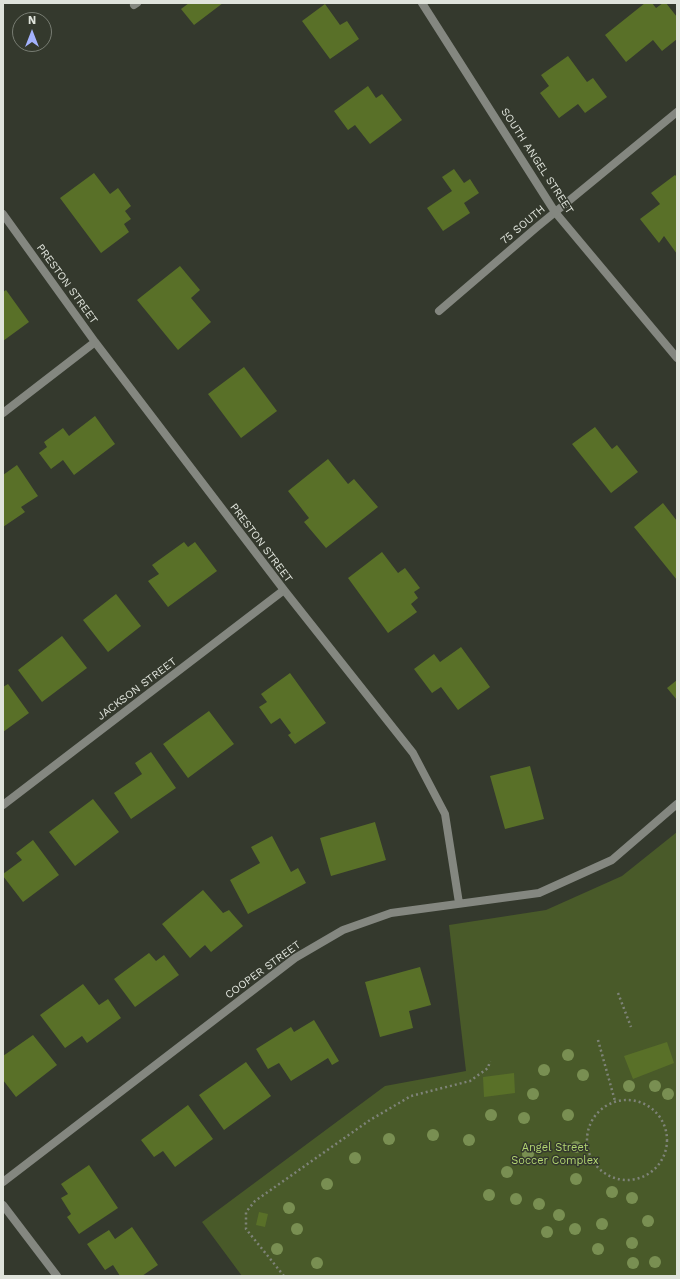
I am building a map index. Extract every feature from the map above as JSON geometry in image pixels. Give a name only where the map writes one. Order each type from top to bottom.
[{"type":"street","name":"SOUTH ANGEL STREET","points":[[422,3],[555,212],[677,358]]},
{"type":"street","name":"75 SOUTH","points":[[439,311],[555,212],[677,112]]},
{"type":"street","name":"PRESTON STREET","points":[[3,214],[95,342],[284,590],[413,753],[445,814],[459,903]]},
{"type":"street","points":[[3,413],[95,342]]},
{"type":"street","name":"JACKSON STREET","points":[[3,805],[284,590]]},
{"type":"street","name":"COOPER STREET","points":[[3,1182],[295,958],[343,930],[391,912],[539,893],[612,860],[677,804]]},
{"type":"street","points":[[3,1205],[57,1276]]},
{"type":"path","points":[[618,993],[631,1027]]},
{"type":"path","points":[[598,1040],[615,1101]]},
{"type":"path","points":[[284,1276],[246,1229],[246,1212],[255,1201],[370,1120],[411,1096],[470,1081],[488,1068],[490,1061]]},
{"type":"path","points":[[629,1100],[643,1103],[654,1111],[663,1122],[665,1129],[667,1143],[663,1157],[655,1168],[644,1176],[635,1179],[621,1180],[608,1176],[596,1167],[588,1151],[586,1137],[590,1123],[598,1112],[615,1101],[629,1100]]},
{"type":"green space","name":"Angel Street Soccer Complex","points":[[677,832],[677,1276],[242,1276],[202,1222],[385,1086],[466,1071],[449,925],[546,910],[622,876]]},
{"type":"building","points":[[189,3],[223,3],[194,25],[181,9]]},
{"type":"building","points":[[645,3],[652,3],[656,8],[663,3],[666,3],[677,17],[677,39],[662,51],[653,40],[626,62],[605,35]]},
{"type":"building","points":[[325,4],[340,25],[347,21],[359,39],[330,59],[302,21]]},
{"type":"building","points":[[568,56],[587,82],[593,78],[607,97],[585,113],[578,104],[559,118],[540,93],[549,86],[541,75]]},
{"type":"building","points":[[368,86],[376,98],[382,94],[402,120],[370,144],[355,125],[348,130],[334,111]]},
{"type":"building","points":[[454,169],[464,183],[470,179],[479,193],[464,203],[470,213],[443,231],[427,208],[452,191],[442,177]]},
{"type":"building","points":[[94,173],[110,194],[118,188],[131,206],[125,211],[131,219],[124,224],[129,232],[101,253],[60,198]]},
{"type":"building","points":[[675,175],[677,177],[677,254],[664,236],[659,243],[640,219],[660,204],[651,193]]},
{"type":"building","points":[[180,266],[200,290],[191,298],[211,322],[178,350],[137,300]]},
{"type":"building","points":[[6,290],[29,322],[3,341],[3,292]]},
{"type":"building","points":[[244,367],[277,411],[241,438],[208,394]]},
{"type":"building","points":[[95,416],[115,444],[74,475],[63,460],[51,469],[39,453],[47,447],[44,442],[63,428],[69,436]]},
{"type":"building","points":[[595,427],[612,449],[617,445],[638,472],[611,493],[572,444]]},
{"type":"building","points":[[328,459],[348,484],[354,479],[378,507],[326,548],[304,522],[309,518],[288,491]]},
{"type":"building","points":[[17,465],[38,496],[21,507],[25,512],[3,527],[3,475]]},
{"type":"building","points":[[663,503],[677,521],[677,580],[634,527]]},
{"type":"building","points":[[184,542],[188,547],[195,542],[217,571],[168,607],[148,581],[159,574],[152,565]]},
{"type":"building","points":[[382,552],[398,573],[405,568],[420,588],[414,592],[418,598],[411,604],[417,612],[388,633],[348,578]]},
{"type":"building","points":[[116,594],[141,626],[108,652],[83,620]]},
{"type":"building","points":[[62,636],[87,668],[42,702],[18,670]]},
{"type":"building","points":[[461,647],[490,687],[458,710],[441,687],[432,693],[414,669],[434,654],[440,662]]},
{"type":"building","points":[[290,673],[326,723],[295,744],[288,735],[291,733],[280,718],[271,724],[259,707],[267,702],[261,694]]},
{"type":"building","points":[[677,680],[677,700],[667,688]]},
{"type":"building","points":[[8,684],[29,713],[3,732],[3,687]]},
{"type":"building","points":[[209,711],[234,744],[188,778],[163,744]]},
{"type":"building","points":[[151,752],[176,788],[131,819],[114,793],[142,774],[135,763]]},
{"type":"building","points":[[530,766],[544,819],[505,829],[490,776]]},
{"type":"building","points":[[93,799],[119,832],[75,866],[49,832]]},
{"type":"building","points":[[375,822],[386,860],[331,876],[320,838]]},
{"type":"building","points":[[272,836],[291,872],[298,868],[306,883],[248,914],[230,880],[260,863],[251,847]]},
{"type":"building","points":[[33,840],[59,875],[23,902],[3,874],[22,860],[16,853]]},
{"type":"building","points":[[203,890],[223,913],[229,910],[243,926],[211,952],[205,945],[190,958],[162,924]]},
{"type":"building","points":[[149,953],[156,961],[164,955],[179,975],[135,1007],[114,979]]},
{"type":"building","points":[[420,967],[431,1005],[409,1011],[413,1028],[380,1037],[365,982]]},
{"type":"building","points":[[83,984],[99,1005],[108,999],[121,1018],[87,1043],[82,1036],[65,1048],[40,1015]]},
{"type":"building","points":[[314,1020],[339,1061],[332,1065],[328,1058],[291,1081],[279,1063],[268,1069],[256,1049],[291,1027],[294,1032]]},
{"type":"building","points":[[33,1035],[57,1065],[16,1097],[3,1080],[3,1056]]},
{"type":"building","points":[[667,1042],[674,1063],[633,1079],[624,1056]]},
{"type":"building","points":[[246,1062],[271,1096],[224,1130],[199,1095]]},
{"type":"building","points":[[514,1073],[515,1093],[484,1097],[483,1077]]},
{"type":"building","points":[[188,1105],[213,1139],[175,1167],[163,1151],[154,1157],[141,1140]]},
{"type":"building","points":[[89,1165],[118,1208],[79,1234],[67,1217],[71,1214],[61,1198],[68,1194],[61,1184]]},
{"type":"building","points":[[259,1212],[268,1214],[265,1227],[256,1225]]},
{"type":"building","points":[[132,1227],[158,1265],[142,1276],[120,1276],[113,1265],[105,1270],[87,1244],[109,1230],[115,1239]]}]
